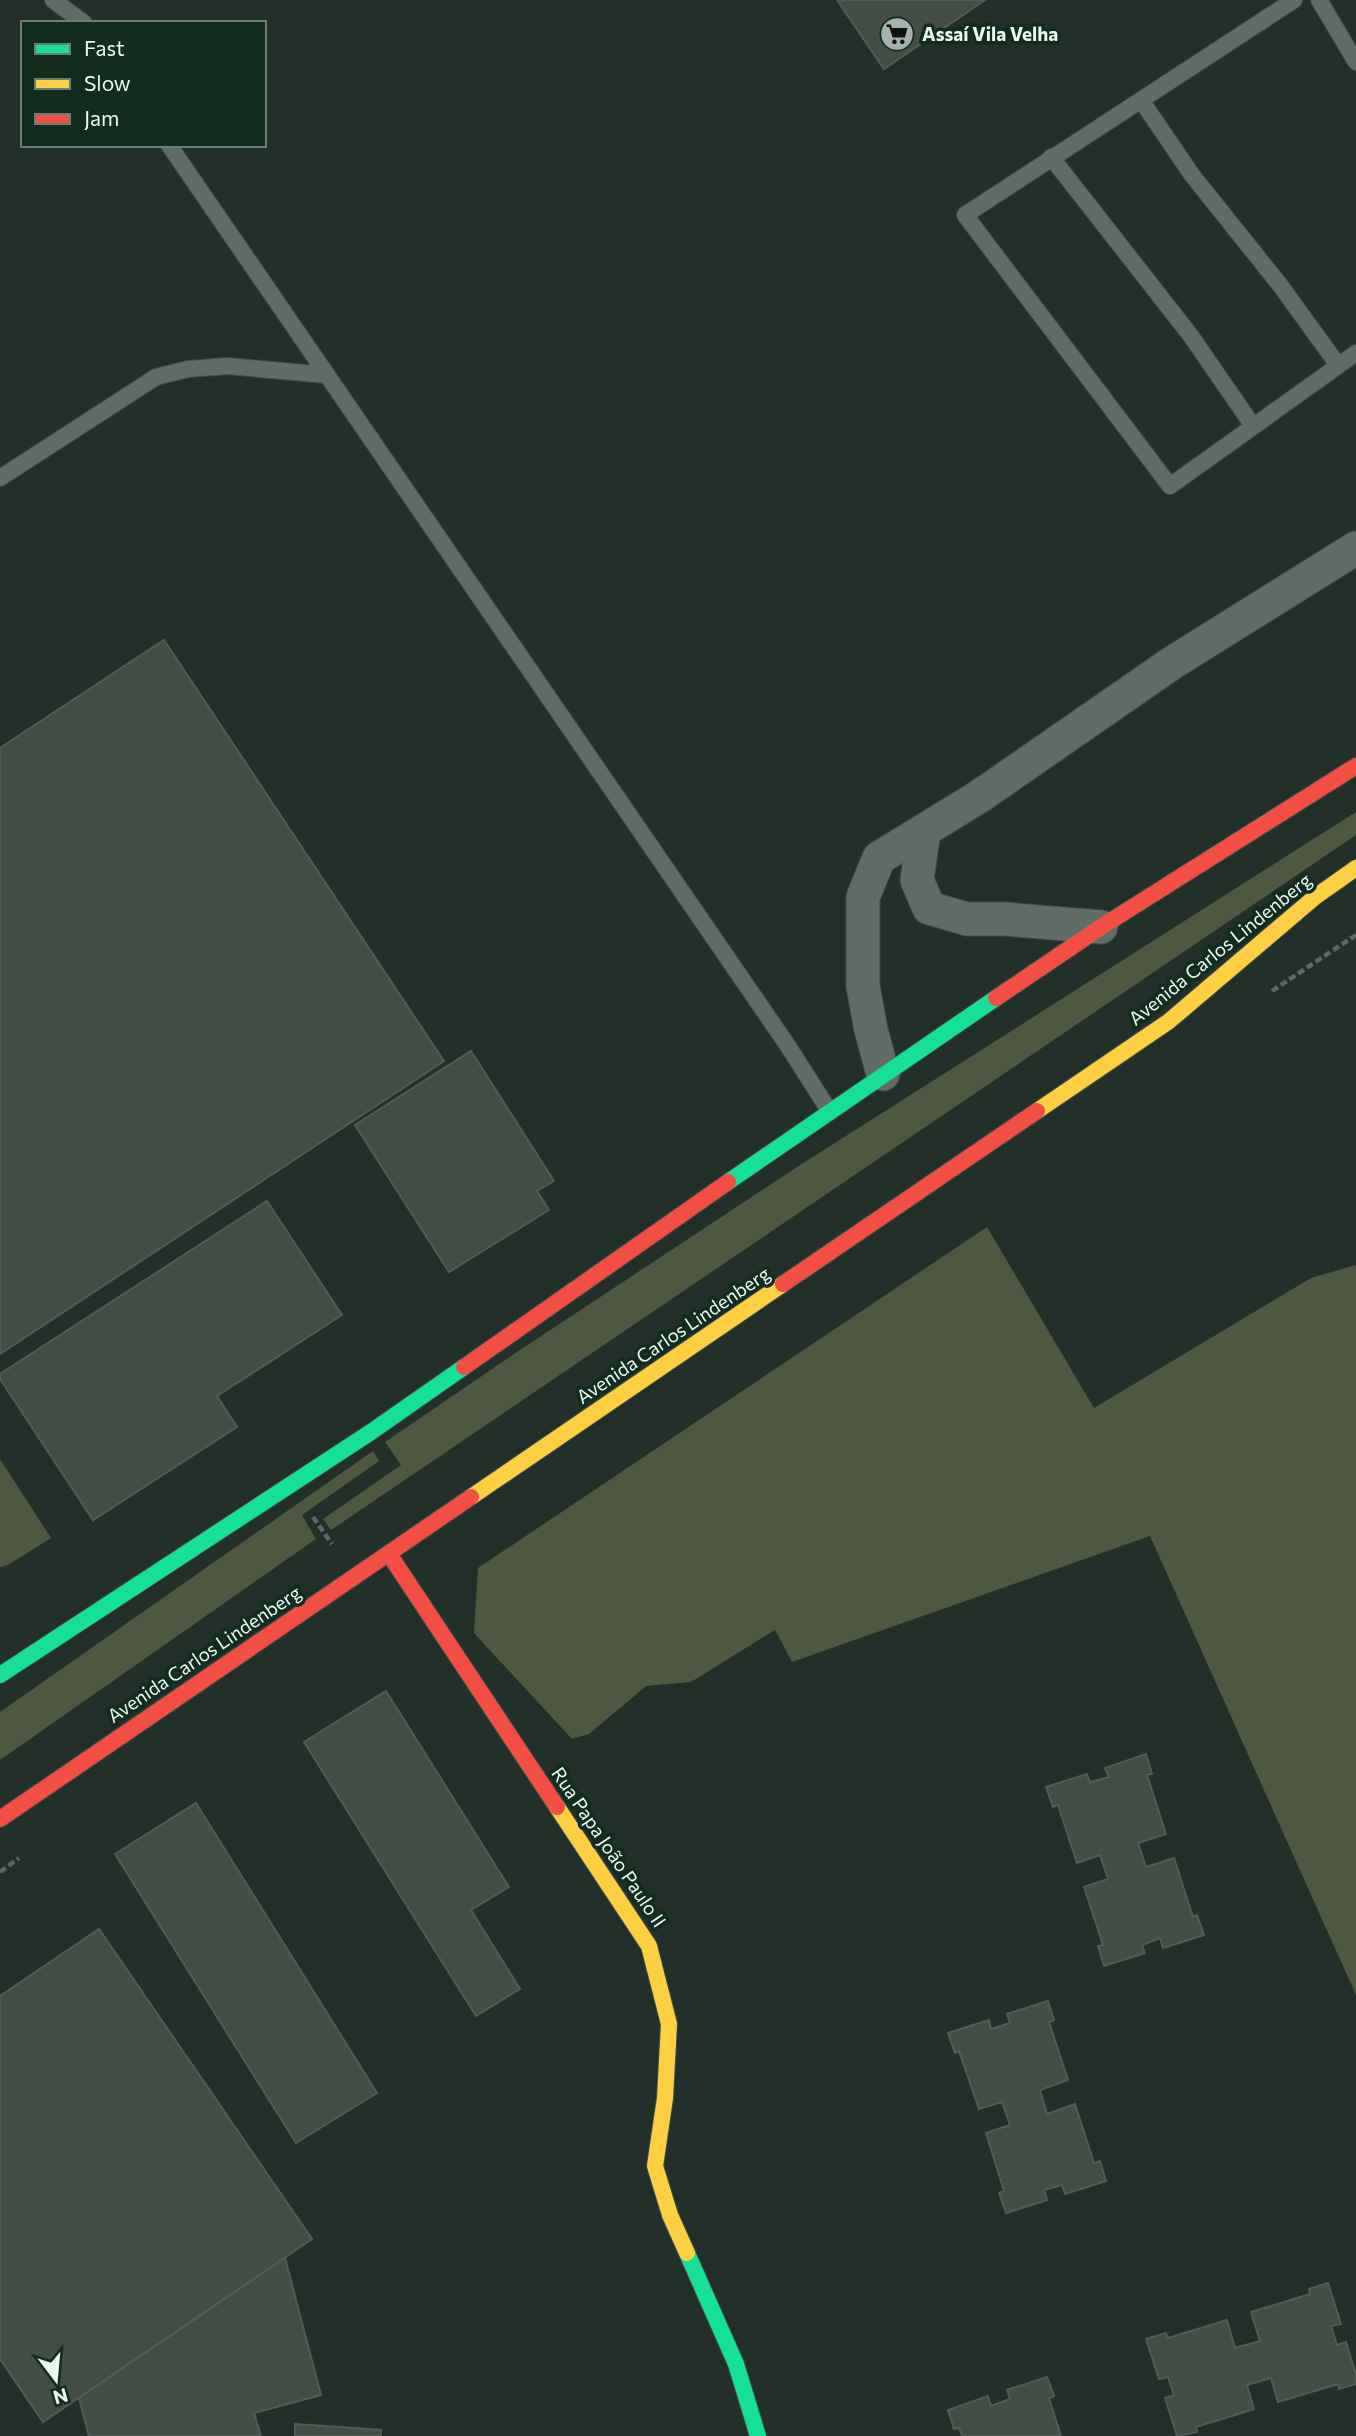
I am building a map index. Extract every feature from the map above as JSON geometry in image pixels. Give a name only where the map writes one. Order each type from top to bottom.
[{"type":"main road","points":[[0,1675],[371,1432],[883,1074],[1101,927],[1356,766]]},
{"type":"main road","name":"Avenida Carlos Lindenberg","points":[[0,1819],[1168,1022],[1315,897],[1356,868]]},
{"type":"main road","name":"Rua Papa João Paulo II","points":[[388,1554],[649,1946],[669,2024],[665,2098],[655,2166],[670,2216],[736,2364],[758,2436]]},
{"type":"street","points":[[883,1074],[863,986],[863,897],[879,858],[980,796],[1172,663],[1356,548]]},
{"type":"street","points":[[925,831],[917,880],[929,908],[967,919],[1004,919],[1101,927]]},
{"type":"lane","points":[[53,0],[81,21]]},
{"type":"lane","points":[[1294,0],[1051,156],[965,215],[1170,486],[1356,353]]},
{"type":"lane","points":[[1319,0],[1356,62]]},
{"type":"lane","points":[[1141,100],[1192,175],[1280,285],[1338,365]]},
{"type":"lane","points":[[170,147],[780,1035],[830,1112]]},
{"type":"lane","points":[[1051,156],[1191,336],[1253,426]]},
{"type":"lane","points":[[0,478],[156,377],[188,369],[228,366],[326,375]]},
{"type":"path","points":[[324,1509],[313,1517],[355,1577]]},
{"type":"green space","points":[[1356,812],[1356,835],[331,1530],[323,1519],[401,1465],[385,1442],[797,1167]]},
{"type":"green space","points":[[987,1227],[1094,1408],[1311,1278],[1356,1265],[1356,1995],[1150,1536],[792,1662],[775,1630],[691,1682],[646,1686],[589,1734],[572,1739],[474,1633],[478,1568]]},
{"type":"green space","points":[[373,1451],[379,1461],[302,1515],[316,1539],[0,1760],[0,1712]]},
{"type":"green space","points":[[0,1459],[51,1538],[8,1565],[0,1567]]},
{"type":"building","name":"Assaí Vila Velha","points":[[837,0],[985,0],[884,69]]},
{"type":"building","points":[[164,640],[444,1061],[0,1354],[0,748]]},
{"type":"building","points":[[471,1051],[554,1181],[537,1191],[549,1210],[449,1272],[355,1125]]},
{"type":"building","points":[[267,1201],[342,1315],[217,1396],[237,1427],[93,1520],[0,1379],[0,1374]]},
{"type":"building","points":[[386,1691],[509,1887],[471,1910],[520,1989],[476,2016],[304,1742]]},
{"type":"building","points":[[1146,1754],[1152,1774],[1147,1775],[1166,1834],[1138,1843],[1146,1867],[1174,1858],[1193,1917],[1197,1915],[1204,1935],[1163,1948],[1160,1938],[1142,1945],[1145,1953],[1104,1966],[1098,1946],[1103,1945],[1084,1887],[1108,1879],[1100,1855],[1077,1863],[1058,1805],[1053,1807],[1046,1787],[1087,1774],[1090,1782],[1109,1777],[1105,1768]]},
{"type":"building","points":[[196,1803],[377,2093],[296,2143],[115,1854]]},
{"type":"building","points":[[99,1929],[312,2239],[43,2422],[0,2359],[0,1996]]},
{"type":"building","points":[[1048,2001],[1054,2020],[1049,2022],[1068,2080],[1040,2090],[1047,2114],[1075,2104],[1094,2163],[1100,2161],[1106,2181],[1065,2194],[1062,2185],[1044,2190],[1047,2200],[1006,2213],[999,2193],[1004,2191],[986,2133],[1010,2125],[1002,2102],[979,2109],[959,2051],[955,2053],[948,2033],[989,2020],[991,2029],[1010,2023],[1007,2014]]},
{"type":"building","points":[[285,2258],[321,2395],[254,2413],[261,2436],[89,2436],[79,2398]]},
{"type":"building","points":[[1328,2283],[1341,2324],[1331,2326],[1337,2345],[1346,2342],[1356,2384],[1339,2389],[1338,2384],[1278,2402],[1271,2378],[1247,2385],[1254,2409],[1196,2427],[1197,2432],[1177,2436],[1165,2398],[1174,2395],[1168,2377],[1159,2379],[1146,2339],[1166,2333],[1168,2338],[1227,2320],[1235,2348],[1260,2341],[1251,2312],[1310,2294],[1309,2289]]},
{"type":"building","points":[[1047,2377],[1054,2396],[1049,2398],[1061,2436],[962,2436],[959,2428],[954,2429],[948,2410],[988,2396],[991,2406],[1010,2399],[1007,2390]]},
{"type":"building","points":[[295,2424],[381,2430],[381,2436],[295,2436]]},
{"type":"traffic: fast","points":[[728,1182],[996,998]]},
{"type":"traffic: fast","points":[[0,1675],[371,1432],[464,1367]]},
{"type":"traffic: fast","points":[[687,2253],[736,2364],[758,2436]]},
{"type":"traffic: slow","points":[[1037,1111],[1168,1022],[1315,897],[1356,868]]},
{"type":"traffic: slow","points":[[471,1497],[783,1284]]},
{"type":"traffic: slow","points":[[557,1807],[649,1946],[669,2024],[665,2098],[655,2166],[670,2215],[687,2253]]},
{"type":"traffic: jam","points":[[996,998],[1101,927],[1356,766]]},
{"type":"traffic: jam","points":[[783,1284],[1037,1111]]},
{"type":"traffic: jam","points":[[464,1367],[728,1182]]},
{"type":"traffic: jam","points":[[0,1819],[471,1497]]},
{"type":"traffic: jam","points":[[389,1554],[557,1807]]},
{"type":"place","name":"Assaí Vila Velha","points":[[897,34]]}]
